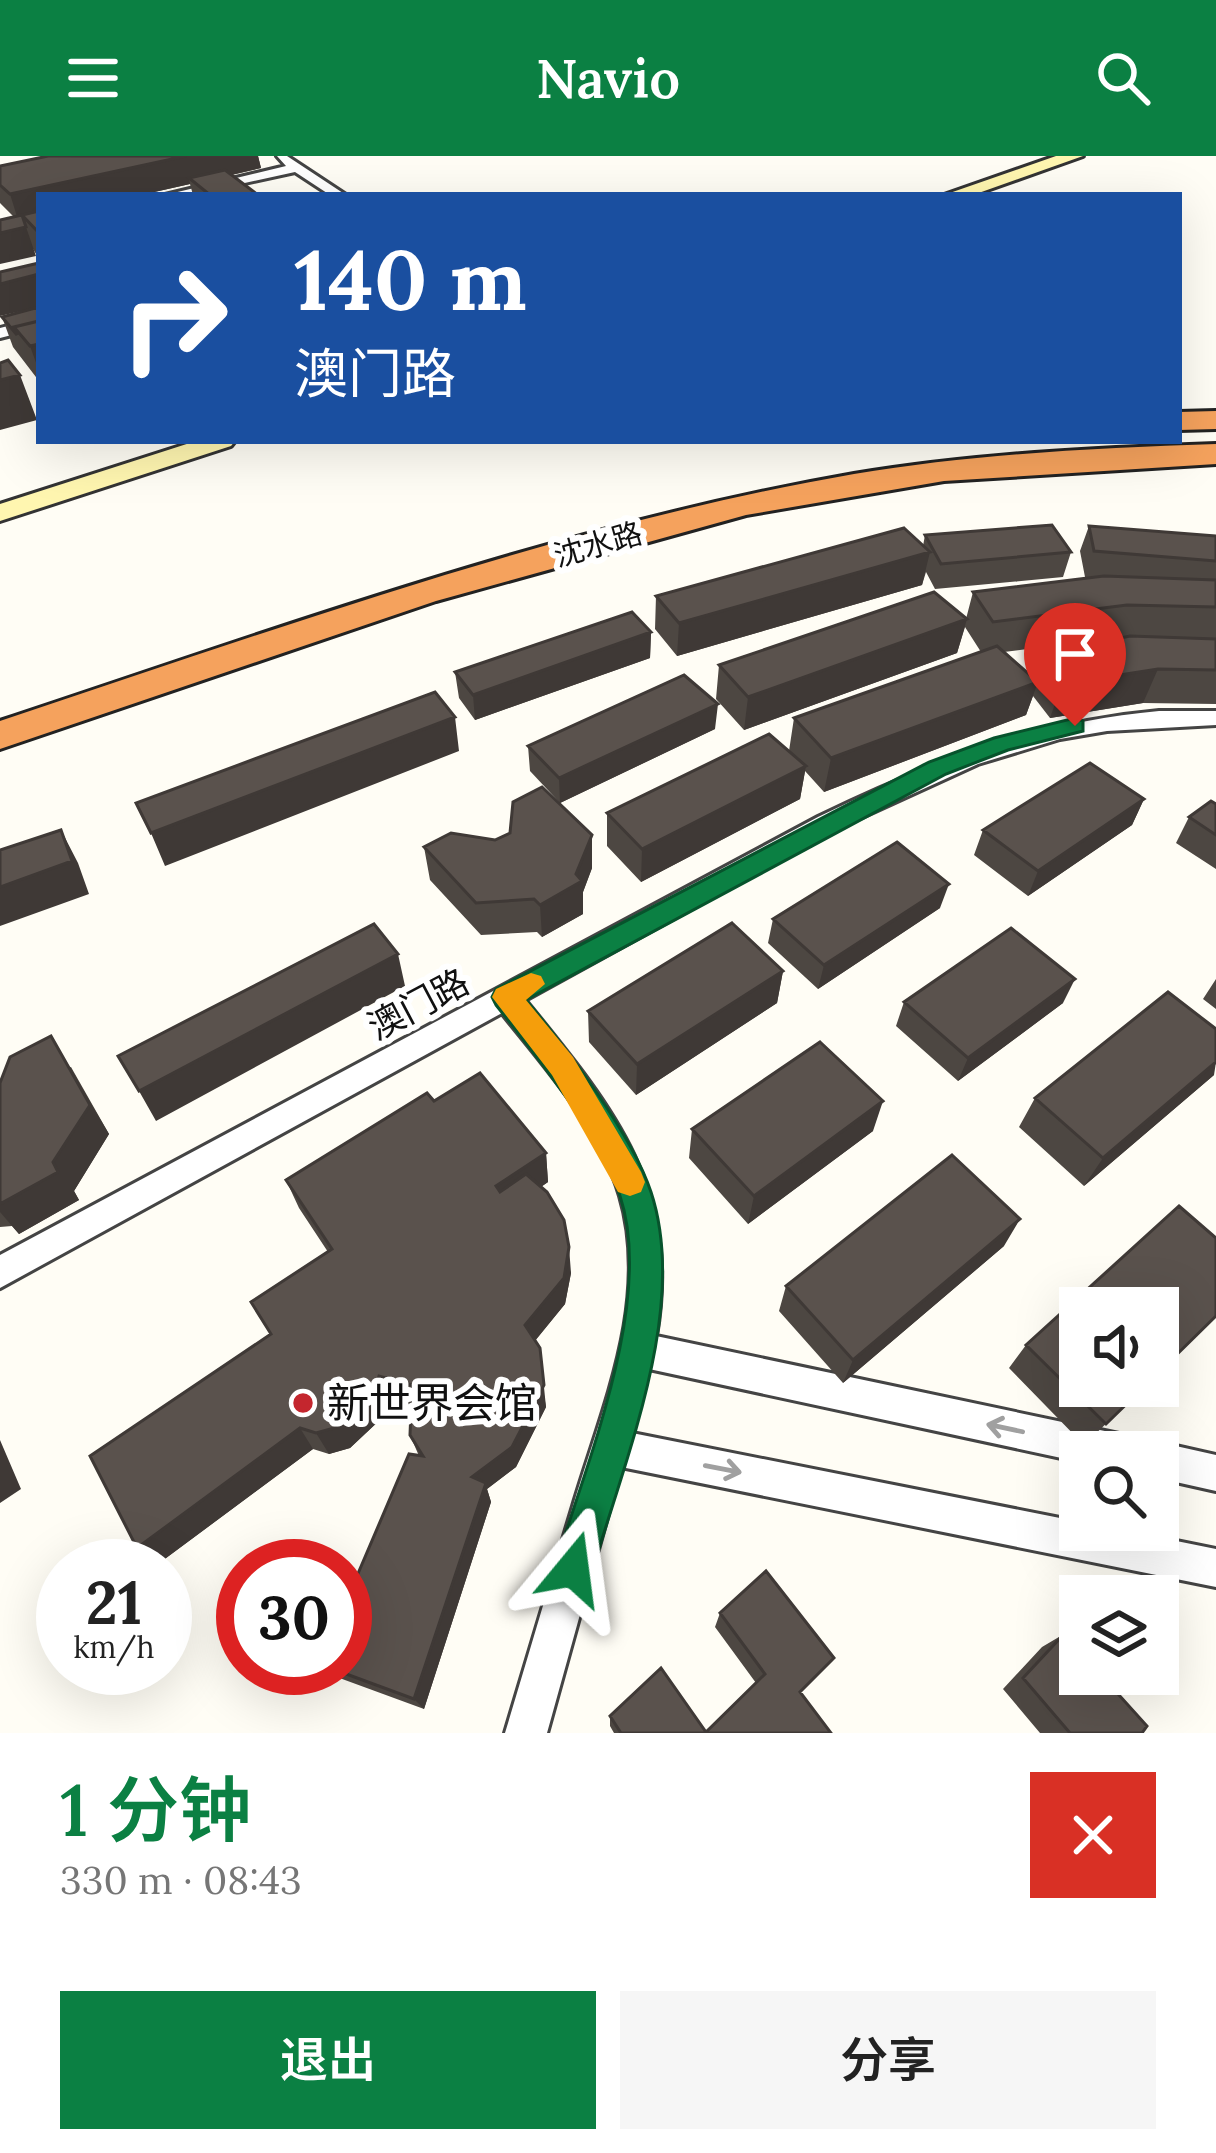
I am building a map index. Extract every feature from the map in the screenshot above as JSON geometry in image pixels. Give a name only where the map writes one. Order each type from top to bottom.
[{"type":"highway","points":[[1182,421],[1216,420]]},
{"type":"highway","points":[[1182,438],[1216,438]]},
{"type":"highway","points":[[836,468],[953,444]]},
{"type":"highway","name":"沈水路","points":[[0,708],[590,523],[836,468],[1073,444]]},
{"type":"highway","name":"沈水路","points":[[0,735],[580,550],[749,506],[919,475],[1114,456],[1216,454]]},
{"type":"highway","points":[[919,475],[1216,483]]},
{"type":"street","points":[[279,156],[334,192]]},
{"type":"street","points":[[963,192],[1074,156]]},
{"type":"street","points":[[987,192],[1098,156]]},
{"type":"street","points":[[185,192],[296,167]]},
{"type":"street","points":[[0,333],[36,324]]},
{"type":"street","points":[[0,509],[187,444]]},
{"type":"street","points":[[0,509],[212,444]]},
{"type":"street","name":"澳门路","points":[[0,1272],[937,768],[1002,743],[1075,726],[1216,718]]},
{"type":"street","points":[[506,997],[563,1066],[636,1193],[646,1249],[638,1349],[526,1733]]},
{"type":"street","points":[[638,1349],[1059,1439]]},
{"type":"street","points":[[608,1446],[1216,1568]]},
{"type":"street","points":[[1179,1465],[1216,1473]]},
{"type":"building","points":[[48,156],[186,156],[10,194],[0,185],[0,166]]},
{"type":"building","points":[[225,170],[254,192],[206,192],[189,178]]},
{"type":"building","points":[[36,212],[36,230],[22,215]]},
{"type":"building","points":[[36,212],[22,215],[26,227],[0,233],[0,220]]},
{"type":"building","points":[[36,264],[36,275],[0,284],[0,272]]},
{"type":"building","points":[[36,308],[36,322],[14,327],[17,335],[2,317]]},
{"type":"building","points":[[36,322],[36,345],[30,346],[14,327]]},
{"type":"building","points":[[8,360],[20,375],[0,380],[0,363]]},
{"type":"building","points":[[1052,525],[1071,552],[941,564],[925,535]]},
{"type":"building","points":[[1089,526],[1216,536],[1216,561],[1094,551]]},
{"type":"building","points":[[904,528],[930,552],[679,623],[656,596]]},
{"type":"building","points":[[1104,576],[1216,580],[1216,607],[1127,605],[993,622],[973,592]]},
{"type":"building","points":[[934,592],[967,619],[748,697],[719,665]]},
{"type":"building","points":[[632,612],[651,632],[473,695],[455,672]]},
{"type":"building","points":[[1130,636],[1216,639],[1216,670],[1158,669],[1062,684],[1039,655]]},
{"type":"building","points":[[997,646],[1038,682],[831,758],[794,718]]},
{"type":"building","points":[[684,675],[718,704],[559,778],[528,746]]},
{"type":"building","points":[[435,692],[455,717],[151,833],[136,803]]},
{"type":"building","points":[[769,734],[806,766],[642,849],[607,813]]},
{"type":"building","points":[[1090,763],[1144,799],[1038,871],[983,830]]},
{"type":"building","points":[[542,787],[592,835],[576,874],[582,881],[540,905],[534,899],[476,903],[424,847],[451,833],[495,840],[510,833],[513,802]]},
{"type":"building","points":[[1211,801],[1216,804],[1216,835],[1189,817]]},
{"type":"building","points":[[61,830],[72,861],[0,887],[0,850]]},
{"type":"building","points":[[897,842],[949,884],[824,965],[773,919]]},
{"type":"building","points":[[732,923],[783,971],[637,1064],[588,1011]]},
{"type":"building","points":[[374,924],[398,954],[139,1091],[118,1056]]},
{"type":"building","points":[[1011,928],[1075,979],[968,1058],[904,1002]]},
{"type":"building","points":[[1168,992],[1216,1029],[1216,1062],[1103,1158],[1035,1098]]},
{"type":"building","points":[[51,1036],[90,1105],[53,1162],[58,1172],[0,1204],[0,1083],[10,1057]]},
{"type":"building","points":[[820,1042],[883,1101],[754,1196],[692,1129]]},
{"type":"building","name":"新世界会馆","points":[[480,1073],[546,1153],[496,1186],[500,1192],[526,1174],[547,1192],[564,1220],[569,1247],[564,1278],[525,1325],[540,1348],[544,1385],[512,1447],[472,1477],[486,1483],[414,1699],[372,1684],[372,1541],[409,1454],[423,1456],[410,1435],[412,1385],[379,1376],[373,1395],[338,1427],[316,1433],[300,1428],[149,1539],[132,1539],[90,1456],[271,1334],[251,1302],[332,1249],[286,1180],[427,1093],[434,1101]]},
{"type":"building","points":[[952,1155],[1020,1219],[853,1360],[786,1286]]},
{"type":"building","points":[[1179,1206],[1216,1238],[1216,1316],[1179,1352],[1179,1287],[1090,1287]]},
{"type":"building","points":[[1059,1315],[1059,1378],[1026,1345]]},
{"type":"building","points":[[1089,1407],[1123,1407],[1106,1424]]},
{"type":"building","points":[[766,1571],[834,1658],[800,1692],[831,1733],[621,1733],[610,1716],[661,1668],[706,1732],[765,1674],[720,1613]]},
{"type":"building","points":[[1059,1639],[1059,1695],[1119,1695],[1147,1726],[1142,1733],[1070,1733],[1023,1678]]},
{"type":"slow traffic","points":[[531,984],[506,997],[563,1066],[630,1182]]},
{"type":"place","name":"新世界会馆","points":[[303,1403]]},
{"type":"route","points":[[573,1569],[638,1349],[646,1249],[636,1193],[603,1133],[563,1066],[506,997],[937,768],[1002,743],[1075,726]]}]
